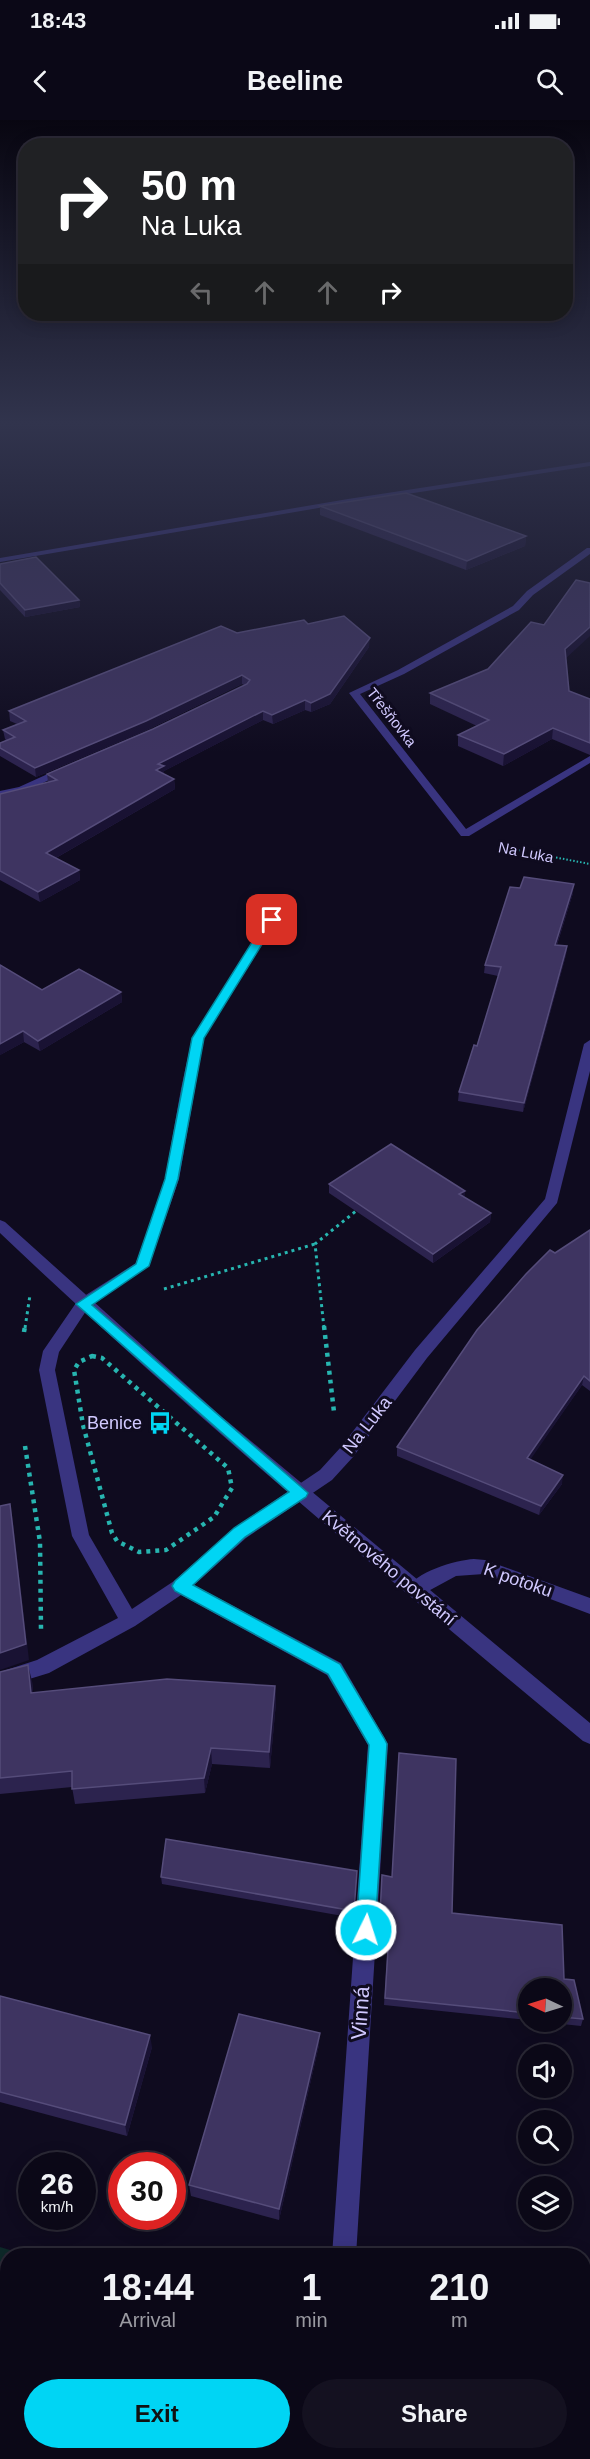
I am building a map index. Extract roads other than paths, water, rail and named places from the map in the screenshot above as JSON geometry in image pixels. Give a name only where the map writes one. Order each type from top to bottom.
[{"type":"street","points":[[0,560],[158,533]]},
{"type":"street","name":"Třešňovka","points":[[590,550],[530,593],[516,608],[401,672],[354,693],[465,834],[590,759]]},
{"type":"street","points":[[0,794],[22,789],[72,767]]},
{"type":"street","points":[[129,1621],[81,1536],[47,1370],[51,1351],[82,1304],[142,1266],[172,1179],[198,1038],[284,900]]},
{"type":"street","name":"Na Luka","points":[[0,1680],[42,1666],[129,1621],[180,1586],[240,1533],[326,1475],[347,1452],[421,1354],[552,1200],[590,1044]]},
{"type":"street","name":"Květnového povstání","points":[[0,1225],[82,1304],[300,1493],[590,1735]]},
{"type":"street","name":"K potoku","points":[[415,1590],[450,1569],[467,1564],[485,1567],[590,1606]]},
{"type":"street","name":"Vinná","points":[[180,1586],[334,1669],[378,1744],[345,2248]]},
{"type":"place","name":"Benice","points":[[160,1423]]}]
